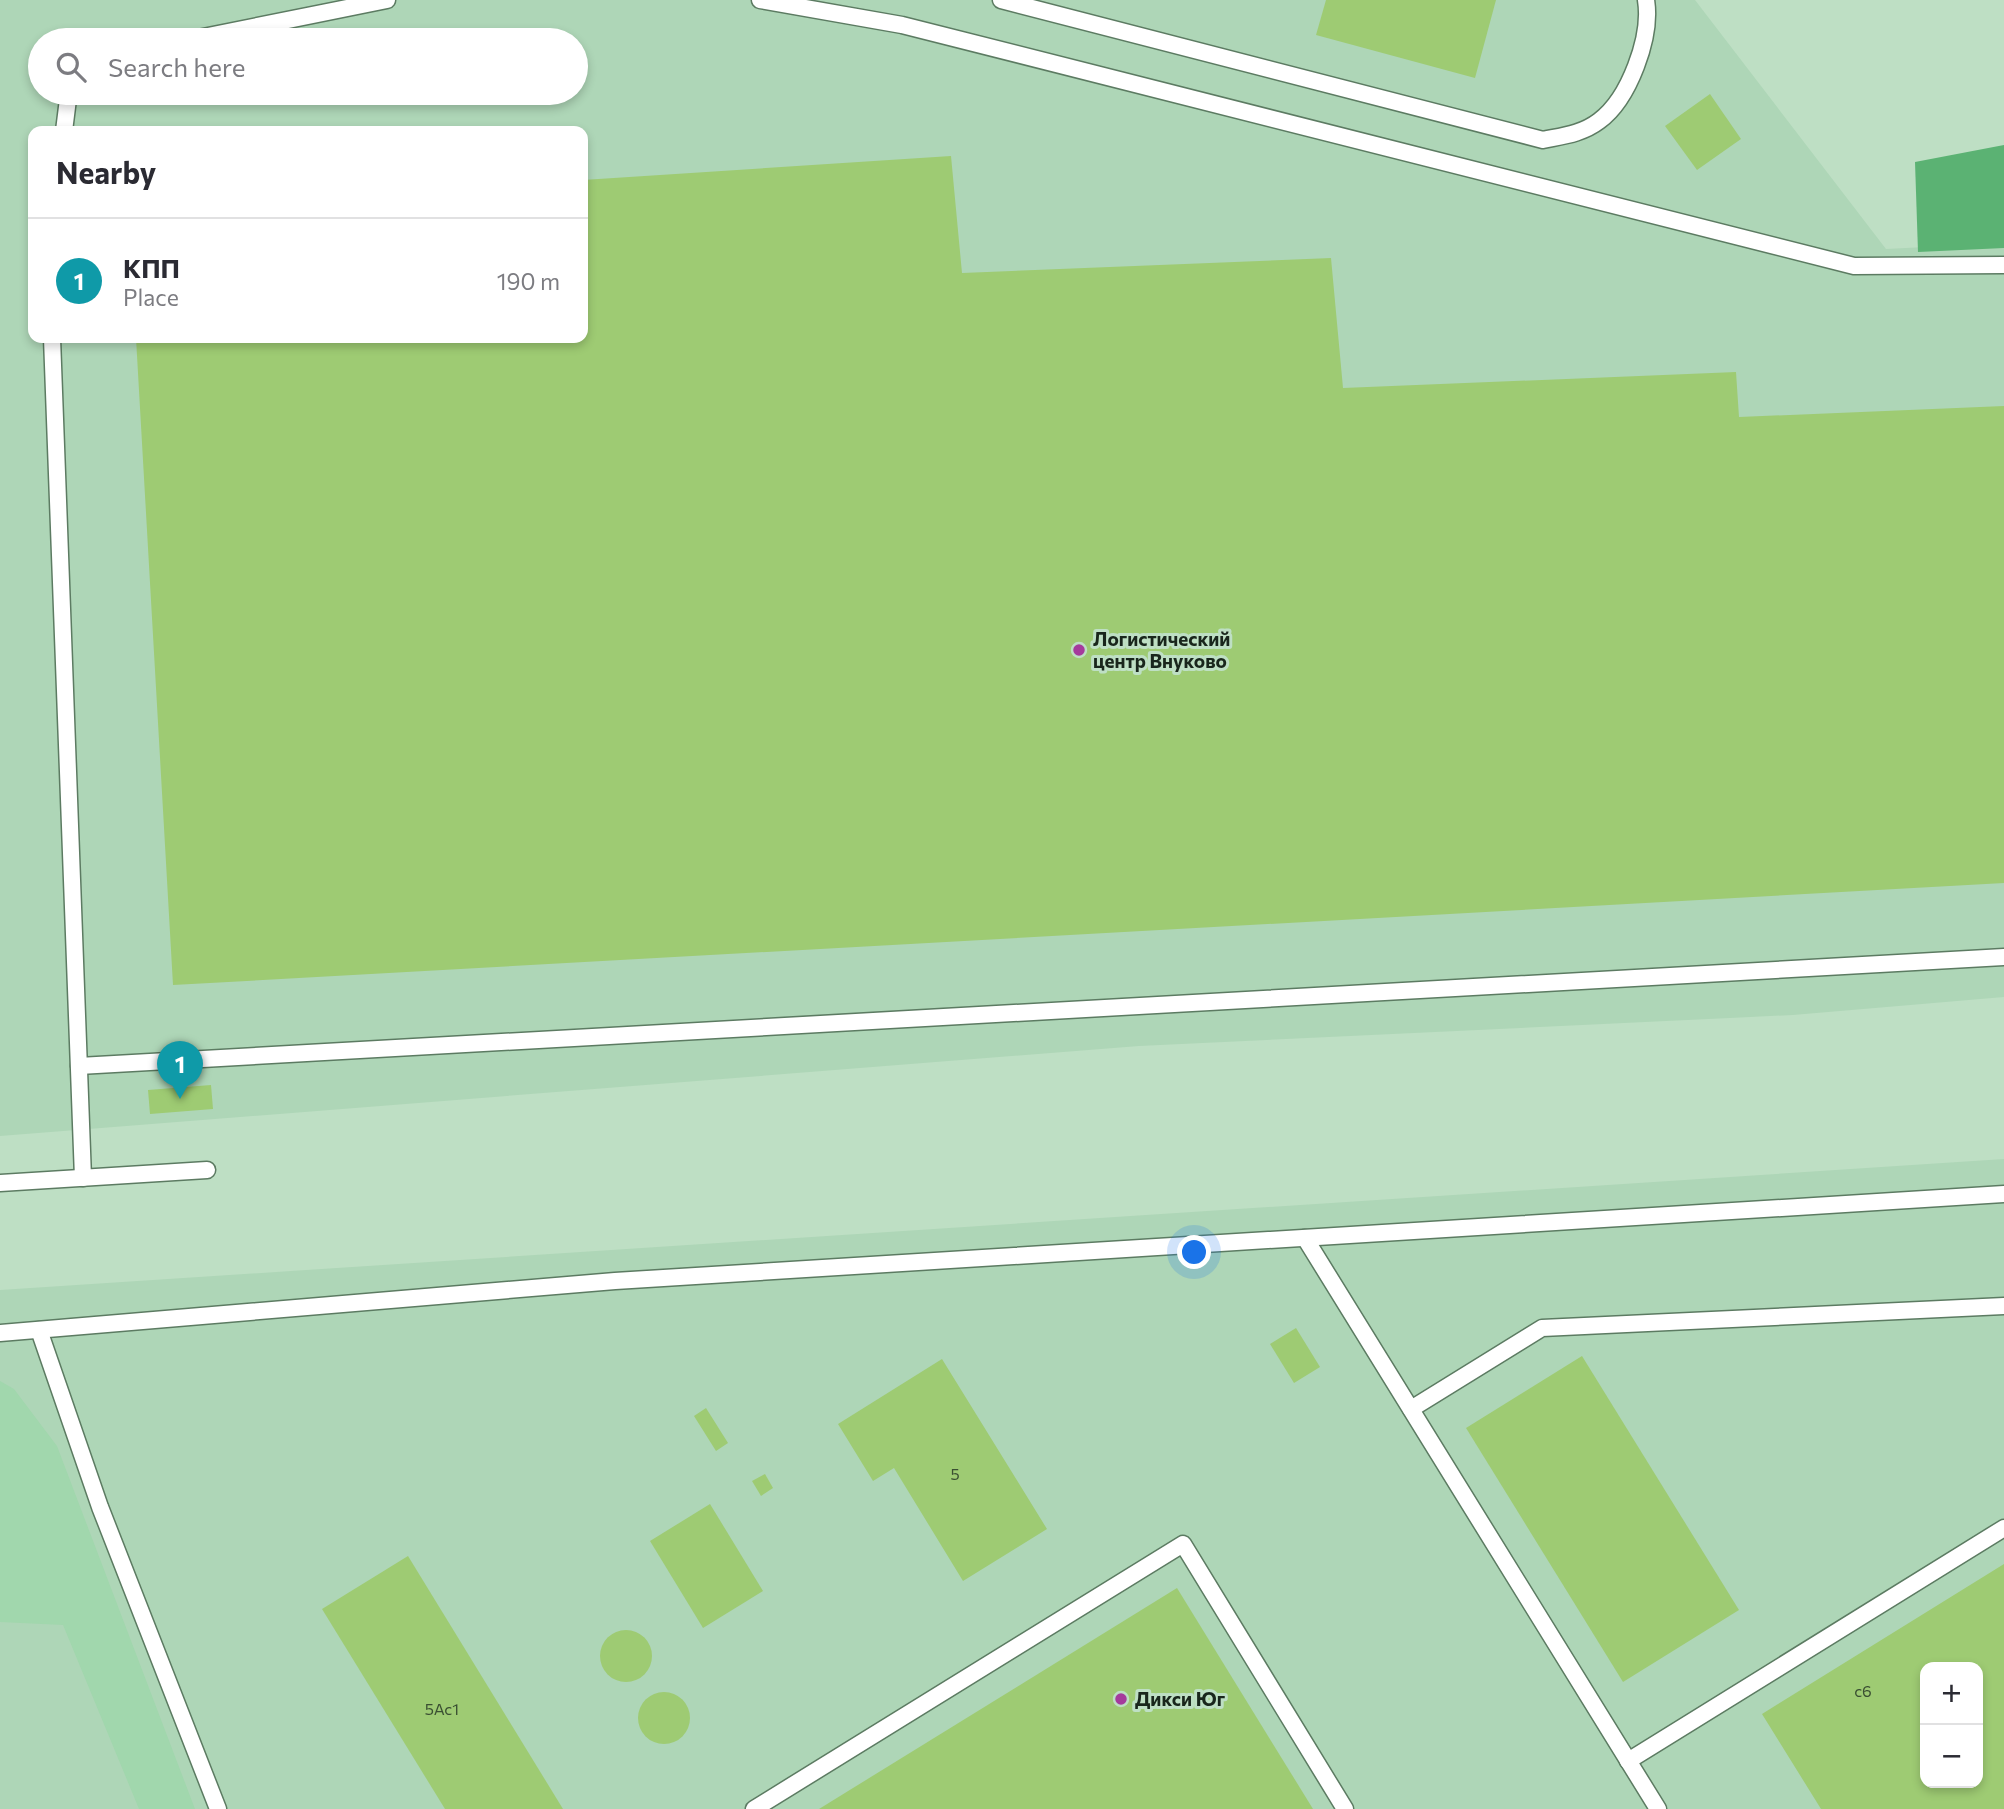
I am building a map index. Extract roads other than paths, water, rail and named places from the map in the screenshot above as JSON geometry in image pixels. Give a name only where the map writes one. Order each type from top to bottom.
[{"type":"lane","points":[[248,28],[387,0]]},
{"type":"lane","points":[[760,0],[902,25],[1854,266],[2004,265]]},
{"type":"lane","points":[[1001,0],[1543,140],[1576,134],[1599,121],[1622,96],[1639,57],[1648,10],[1646,0]]},
{"type":"lane","points":[[65,126],[67,105]]},
{"type":"lane","points":[[52,343],[83,1178]]},
{"type":"lane","points":[[79,1066],[2004,957]]},
{"type":"lane","points":[[0,1183],[207,1170]]},
{"type":"lane","points":[[0,1333],[615,1281],[2004,1194]]},
{"type":"lane","points":[[1305,1238],[1658,1809]]},
{"type":"lane","points":[[1411,1409],[1542,1328],[2004,1306]]},
{"type":"lane","points":[[39,1330],[100,1507],[218,1809]]},
{"type":"lane","points":[[1628,1761],[2004,1528]]},
{"type":"lane","points":[[754,1809],[1183,1544],[1345,1809]]},
{"type":"place","name":"Логистический центр Внуково","points":[[1079,650]]},
{"type":"place","name":"КПП","points":[[180,1099]]},
{"type":"place","name":"Дикси Юг","points":[[1121,1699]]}]
